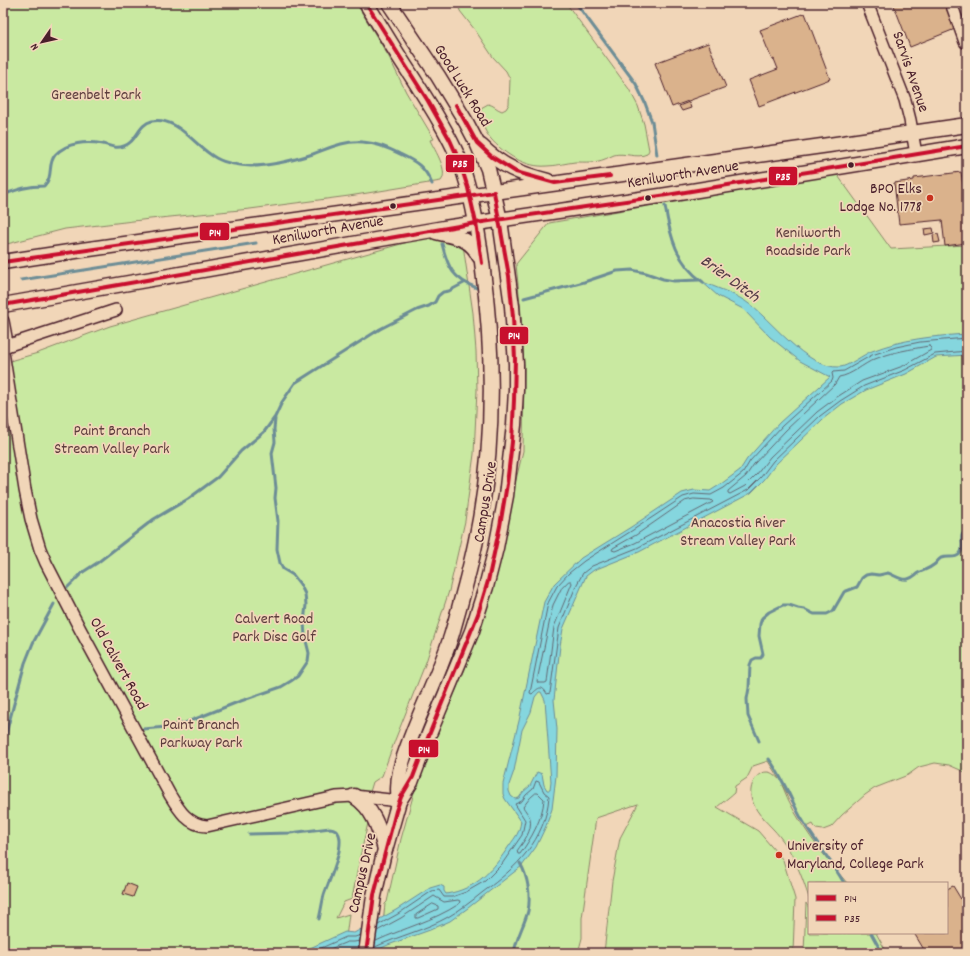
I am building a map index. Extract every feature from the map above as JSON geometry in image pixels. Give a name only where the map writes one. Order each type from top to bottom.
[{"type":"main road","points":[[366,3],[450,140],[459,160],[470,195]]},
{"type":"main road","name":"Good Luck Road","points":[[389,3],[438,76],[466,122],[477,143],[488,170],[494,192]]},
{"type":"main road","name":"Kenilworth Avenue","points":[[3,262],[967,125]]},
{"type":"main road","points":[[477,143],[492,157],[516,172],[555,183]]},
{"type":"main road","name":"Kenilworth Avenue","points":[[3,305],[476,223],[681,193],[967,146]]},
{"type":"main road","name":"Campus Drive","points":[[366,953],[374,896],[385,849],[399,801],[411,782],[480,608],[496,548],[506,496],[514,425],[516,364],[512,306],[500,220],[494,192]]},
{"type":"main road","name":"Campus Drive","points":[[399,801],[397,787],[401,765],[418,718],[449,642],[477,534],[486,472],[490,424],[489,327],[482,262],[470,195]]},
{"type":"main road","points":[[430,231],[469,241],[476,249],[482,262]]},
{"type":"main road","points":[[354,796],[366,807],[375,819],[385,849]]},
{"type":"street","name":"Sarvis Avenue","points":[[867,3],[906,100],[916,154]]},
{"type":"street","points":[[951,3],[965,42]]},
{"type":"street","points":[[3,347],[116,310]]},
{"type":"street","points":[[3,322],[6,337],[3,347]]},
{"type":"street","name":"Old Calvert Road","points":[[3,352],[28,504],[40,549],[80,629],[179,810],[186,818],[200,826],[207,826],[325,798],[354,796],[399,801]]},
{"type":"green space","name":"Greenbelt Park","points":[[3,3],[356,3],[389,57],[406,92],[434,139],[430,140],[440,161],[443,177],[441,181],[349,196],[250,209],[65,229],[3,245]]},
{"type":"green space","points":[[458,3],[566,3],[629,89],[638,106],[644,124],[649,150],[647,154],[639,156],[618,154],[598,161],[575,162],[554,166],[539,166],[531,165],[516,159],[502,150],[486,132],[481,120],[481,108],[488,104],[502,111],[506,109],[509,104],[510,79],[506,71],[493,57],[460,11]]},
{"type":"green space","name":"Anacostia River Stream Valley Park","points":[[836,173],[891,249],[967,245],[967,773],[949,765],[935,763],[919,767],[908,775],[875,788],[842,815],[831,827],[823,830],[816,829],[813,824],[807,827],[782,785],[795,812],[810,837],[846,882],[808,882],[808,895],[793,858],[785,844],[757,811],[751,796],[753,782],[755,778],[762,773],[769,772],[779,779],[768,761],[753,766],[747,778],[735,786],[734,793],[717,807],[758,831],[783,860],[795,899],[793,953],[604,953],[612,881],[620,838],[638,804],[596,818],[582,918],[582,938],[578,953],[380,953],[385,904],[387,902],[401,839],[415,789],[465,669],[479,630],[523,451],[524,365],[516,264],[549,223]]},
{"type":"green space","name":"Paint Branch Parkway Park","points":[[447,231],[462,238],[473,313],[476,351],[477,390],[474,454],[465,521],[449,591],[426,662],[382,776],[373,782],[363,815],[368,823],[352,899],[344,902],[336,918],[349,914],[344,953],[3,953],[3,366],[13,360],[38,353],[110,326]]},
{"type":"green space","points":[[806,903],[808,906],[808,934],[877,934],[887,953],[804,953]]},
{"type":"water","points":[[701,281],[745,301],[802,352],[814,360],[827,365],[840,367],[851,363],[872,351],[895,344],[931,337],[967,334],[967,355],[936,357],[906,374],[866,390],[842,404],[823,419],[776,464],[764,480],[751,493],[639,552],[594,570],[586,576],[563,629],[560,646],[554,700],[557,729],[556,776],[552,809],[536,847],[522,866],[450,921],[430,930],[388,945],[371,953],[303,953],[310,948],[345,932],[354,933],[396,910],[430,888],[440,885],[444,887],[446,894],[467,888],[483,877],[497,863],[518,832],[521,821],[505,799],[503,794],[503,784],[519,721],[544,602],[554,584],[581,558],[682,493],[694,490],[710,491],[740,470],[747,459],[779,423],[830,377],[800,361],[770,337],[743,309],[718,296]],"holes":[[[539,692],[541,692],[545,700],[551,782],[550,790],[547,790],[544,785],[542,774],[537,772],[530,786],[519,798],[515,799],[511,796],[509,785],[514,771],[522,730],[531,712],[535,697]]]},
{"type":"building","points":[[893,3],[944,3],[955,29],[910,47]]},
{"type":"building","points":[[805,13],[830,79],[759,106],[749,80],[778,69],[774,59],[772,60],[760,30]]},
{"type":"building","points":[[708,43],[726,87],[672,107],[655,63]]},
{"type":"building","points":[[689,102],[691,108],[682,111],[679,106]]},
{"type":"building","name":"BPO Elks Lodge No. 1778","points":[[961,172],[967,214],[967,243],[945,246],[942,220],[899,224],[894,183],[914,180],[914,178]]},
{"type":"building","points":[[933,228],[934,233],[925,235],[924,229]]},
{"type":"building","points":[[938,234],[940,242],[934,243],[933,235]]},
{"type":"building","points":[[127,883],[137,887],[133,897],[123,894]]},
{"type":"building","points":[[953,886],[967,909],[967,953],[926,953],[915,934],[948,934],[948,888]]},
{"type":"waterway","name":"Brier Ditch","points":[[576,3],[636,84],[652,122],[657,155]]},
{"type":"waterway","points":[[3,195],[23,188],[44,186],[49,178],[51,163],[55,155],[65,147],[84,143],[121,147],[132,141],[140,129],[152,121],[170,123],[220,160],[228,163],[251,166],[282,162],[350,142],[373,143],[391,150],[416,163],[423,169],[432,184]]},
{"type":"waterway","name":"Brier Ditch","points":[[665,206],[669,228],[676,248],[687,267],[703,282]]},
{"type":"waterway","points":[[21,280],[256,243]]},
{"type":"waterway","points":[[442,244],[449,266],[453,272],[462,281],[477,288]]},
{"type":"waterway","points":[[524,298],[584,282],[617,271],[632,270],[674,281],[699,280]]},
{"type":"waterway","points":[[68,587],[83,572],[154,519],[188,499],[218,477],[241,451],[264,432],[275,417],[282,402],[295,383],[380,329],[417,310],[429,306],[435,302],[438,296],[443,292],[449,291],[464,283]]},
{"type":"waterway","points":[[143,729],[167,727],[185,723],[281,687],[298,676],[308,661],[309,653],[305,637],[304,622],[306,605],[305,594],[293,575],[283,569],[277,549],[278,521],[272,453],[275,442],[275,419]]},
{"type":"waterway","points":[[759,741],[748,716],[747,699],[750,665],[752,660],[761,658],[763,654],[759,636],[762,618],[769,612],[783,605],[804,609],[814,614],[827,614],[833,611],[844,592],[857,587],[862,578],[866,575],[888,573],[902,579],[911,578],[933,566],[941,558],[957,556],[962,549],[962,534],[967,530]]},
{"type":"waterway","points":[[3,751],[8,726],[25,663],[33,643],[54,604]]},
{"type":"waterway","points":[[769,759],[782,780],[805,825],[843,882]]},
{"type":"waterway","points":[[249,834],[290,833],[330,828],[337,831],[340,837],[338,857],[324,895],[319,919]]},
{"type":"waterway","points":[[514,953],[516,942],[529,905],[527,880],[520,863]]},
{"type":"waterway","points":[[872,934],[882,953]]},
{"type":"transit line","name":"P35","points":[[366,3],[428,101],[450,140],[459,160],[468,188],[476,223],[667,195],[967,146]]},
{"type":"transit line","name":"P35","points":[[456,105],[477,143],[492,157],[516,172],[555,183],[610,176]]},
{"type":"transit line","name":"P14","points":[[3,262],[494,192],[509,276],[515,359],[512,442],[500,526],[488,581],[478,614],[413,777],[401,797],[396,811],[374,895],[366,953]]},
{"type":"transit line","name":"P14","points":[[3,305],[476,223],[482,263]]},
{"type":"place","name":"BPO Elks Lodge No. 1778","points":[[930,198]]},
{"type":"place","name":"University of Maryland, College Park","points":[[779,855]]},
{"type":"park label","name":"Kenilworth Roadside Park","points":[[808,242]]},
{"type":"park label","name":"Paint Branch Stream Valley Park","points":[[112,440]]},
{"type":"park label","name":"Calvert Road Park Disc Golf","points":[[274,628]]}]
